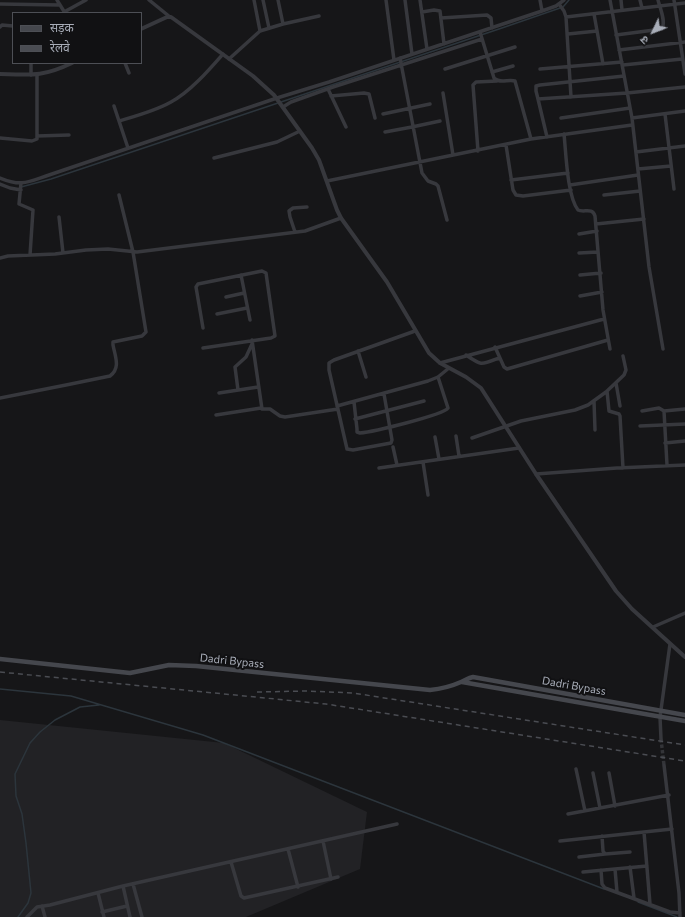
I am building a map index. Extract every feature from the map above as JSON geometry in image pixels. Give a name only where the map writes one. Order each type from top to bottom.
[{"type":"main road","name":"Dadri Bypass","points":[[0,659],[130,673],[169,665],[196,666],[424,689],[435,689],[462,682],[473,677],[685,715]]},
{"type":"main road","name":"Dadri Bypass","points":[[462,682],[685,721]]},
{"type":"street","points":[[20,0],[21,5]]},
{"type":"street","points":[[57,0],[64,12],[85,0]]},
{"type":"street","points":[[149,0],[170,17],[253,76],[266,86],[278,99],[319,160],[341,218],[387,282],[429,353],[440,363],[474,382],[481,388],[536,474],[616,591],[632,609],[685,657]]},
{"type":"street","points":[[254,0],[260,31]]},
{"type":"street","points":[[263,0],[269,28]]},
{"type":"street","points":[[278,0],[283,24]]},
{"type":"street","points":[[386,0],[394,60]]},
{"type":"street","points":[[405,0],[412,54]]},
{"type":"street","points":[[420,0],[427,50]]},
{"type":"street","points":[[540,0],[542,11]]},
{"type":"street","points":[[282,106],[400,61],[481,35],[492,28],[560,5],[564,0]]},
{"type":"street","points":[[610,0],[632,118],[649,267],[663,349]]},
{"type":"street","points":[[621,0],[622,10]]},
{"type":"street","points":[[640,0],[642,8]]},
{"type":"street","points":[[616,34],[662,29],[664,25],[658,0]]},
{"type":"street","points":[[566,17],[660,6],[675,2],[685,3]]},
{"type":"street","points":[[675,2],[683,42],[685,74]]},
{"type":"street","points":[[0,4],[60,5]]},
{"type":"street","points":[[560,5],[566,17],[568,34],[570,97]]},
{"type":"street","points":[[422,12],[440,11],[444,44]]},
{"type":"street","points":[[594,14],[603,64]]},
{"type":"street","points":[[441,18],[487,15],[491,18],[492,28]]},
{"type":"street","points":[[142,28],[167,16],[170,17]]},
{"type":"street","points":[[229,59],[260,31],[319,16]]},
{"type":"street","points":[[0,27],[2,25],[12,26]]},
{"type":"street","points":[[568,34],[598,31]]},
{"type":"street","points":[[0,184],[13,189],[21,187],[128,148],[394,60],[400,61],[412,54],[481,35]]},
{"type":"street","points":[[481,35],[494,78],[497,81]]},
{"type":"street","points":[[619,50],[683,42]]},
{"type":"street","points":[[445,69],[515,47]]},
{"type":"street","points":[[119,122],[172,102],[200,78],[223,54]]},
{"type":"street","points":[[400,61],[422,173],[426,179],[438,186],[448,220]]},
{"type":"street","points":[[540,69],[603,64],[684,62]]},
{"type":"street","points":[[30,75],[31,64]]},
{"type":"street","points":[[0,74],[37,74],[54,71],[70,64]]},
{"type":"street","points":[[125,64],[129,73]]},
{"type":"street","points":[[492,72],[513,66]]},
{"type":"street","points":[[0,138],[35,141],[37,136],[37,74]]},
{"type":"street","points":[[547,137],[536,88],[538,85],[624,76]]},
{"type":"street","points":[[478,151],[473,85],[476,82],[512,80],[515,82],[531,140]]},
{"type":"street","points":[[538,99],[627,93],[685,87]]},
{"type":"street","points":[[328,89],[346,127]]},
{"type":"street","points":[[331,96],[364,93],[369,94],[375,118]]},
{"type":"street","points":[[443,93],[453,155]]},
{"type":"street","points":[[383,114],[410,107],[430,104]]},
{"type":"street","points":[[114,106],[128,148]]},
{"type":"street","points":[[561,118],[630,108]]},
{"type":"street","points":[[632,118],[685,112]]},
{"type":"street","points":[[665,114],[674,189]]},
{"type":"street","points":[[386,132],[412,128],[440,121]]},
{"type":"street","points":[[327,181],[419,161],[547,137],[632,125]]},
{"type":"street","points":[[214,158],[277,142],[300,132]]},
{"type":"street","points":[[564,134],[568,173],[576,208],[580,211],[593,212],[596,224],[604,319],[610,349]]},
{"type":"street","points":[[37,136],[70,135]]},
{"type":"street","points":[[506,145],[513,190],[518,196],[571,190]]},
{"type":"street","points":[[636,152],[685,146]]},
{"type":"street","points":[[638,170],[671,166]]},
{"type":"street","points":[[511,180],[568,173]]},
{"type":"street","points":[[570,185],[638,175]]},
{"type":"street","points":[[0,178],[21,187]]},
{"type":"street","points":[[21,187],[20,204],[33,210],[30,255]]},
{"type":"street","points":[[604,195],[640,191]]},
{"type":"street","points":[[0,398],[110,376],[114,372],[117,364],[113,342],[142,336],[146,332],[133,252],[119,195]]},
{"type":"street","points":[[295,232],[290,217],[290,211],[293,208],[307,207]]},
{"type":"street","points":[[59,217],[63,253]]},
{"type":"street","points":[[0,258],[8,256],[63,253],[99,249],[133,252],[295,232],[341,218]]},
{"type":"street","points":[[596,224],[644,219]]},
{"type":"street","points":[[579,234],[597,231]]},
{"type":"street","points":[[579,253],[598,252]]},
{"type":"street","points":[[203,348],[252,342],[271,338],[275,334],[266,273],[262,271],[200,283],[197,285],[204,328]]},
{"type":"street","points":[[580,275],[601,273]]},
{"type":"street","points":[[241,275],[250,320]]},
{"type":"street","points":[[580,296],[602,292]]},
{"type":"street","points":[[226,297],[244,293]]},
{"type":"street","points":[[217,314],[247,308]]},
{"type":"street","points":[[440,363],[495,347],[604,319]]},
{"type":"street","points":[[384,394],[392,440],[391,443],[349,450],[346,447],[328,364],[334,360],[415,331]]},
{"type":"street","points":[[495,347],[504,367],[509,369],[608,340]]},
{"type":"street","points":[[252,342],[261,408]]},
{"type":"street","points":[[238,390],[235,367],[246,357],[252,342]]},
{"type":"street","points":[[358,351],[366,377]]},
{"type":"street","points":[[466,355],[482,364],[499,358]]},
{"type":"street","points":[[472,438],[506,428],[526,420],[580,408],[594,401],[625,374],[623,356]]},
{"type":"street","points":[[216,415],[261,408],[271,410],[280,416],[285,417],[338,407],[428,381],[438,377],[449,368]]},
{"type":"street","points":[[354,402],[355,419],[358,432],[360,433],[447,410],[448,405],[438,377]]},
{"type":"street","points":[[616,383],[620,406]]},
{"type":"street","points":[[219,393],[258,387]]},
{"type":"street","points":[[607,391],[609,411],[620,416],[623,468]]},
{"type":"street","points":[[355,419],[424,400]]},
{"type":"street","points":[[594,401],[595,430]]},
{"type":"street","points":[[642,411],[659,408],[664,411],[685,409]]},
{"type":"street","points":[[664,411],[667,465]]},
{"type":"street","points":[[640,426],[685,424]]},
{"type":"street","points":[[456,436],[459,456]]},
{"type":"street","points":[[435,438],[439,459]]},
{"type":"street","points":[[665,443],[685,442]]},
{"type":"street","points":[[393,447],[397,465]]},
{"type":"street","points":[[379,468],[519,448]]},
{"type":"street","points":[[423,462],[428,495]]},
{"type":"street","points":[[536,474],[685,465]]},
{"type":"street","points":[[653,628],[685,613]]},
{"type":"street","points":[[661,738],[660,710],[670,644]]},
{"type":"street","points":[[600,870],[602,885],[680,916],[679,893],[664,766]]},
{"type":"street","points":[[576,769],[585,811]]},
{"type":"street","points":[[593,773],[600,808]]},
{"type":"street","points":[[609,773],[615,806]]},
{"type":"street","points":[[568,814],[668,795]]},
{"type":"street","points":[[27,917],[36,908],[42,906],[123,886],[397,824]]},
{"type":"street","points":[[560,841],[672,828]]},
{"type":"street","points":[[644,832],[650,904]]},
{"type":"street","points":[[602,836],[603,851],[605,854]]},
{"type":"street","points":[[323,841],[331,878]]},
{"type":"street","points":[[288,849],[298,887]]},
{"type":"street","points":[[579,857],[630,852]]},
{"type":"street","points":[[231,862],[242,898],[298,887],[338,877]]},
{"type":"street","points":[[583,872],[647,866]]},
{"type":"street","points":[[630,867],[634,898]]},
{"type":"street","points":[[615,869],[617,892]]},
{"type":"street","points":[[133,884],[142,917]]},
{"type":"street","points":[[123,886],[130,917]]},
{"type":"street","points":[[98,893],[104,917]]},
{"type":"street","points":[[42,906],[45,917]]},
{"type":"street","points":[[102,912],[127,906]]},
{"type":"shaded area","points":[[0,720],[224,743],[367,812],[360,869],[246,917],[0,917]]},
{"type":"waterway","points":[[21,187],[51,179],[502,28],[563,7],[569,0]]},
{"type":"waterway","points":[[0,689],[71,696],[203,735],[604,889]]},
{"type":"waterway","points":[[18,917],[28,903],[31,893],[22,814],[16,796],[15,774],[30,743],[40,732],[55,720],[80,707],[99,705]]},
{"type":"waterway","points":[[638,902],[677,917]]},
{"type":"tunnel","points":[[661,739],[664,765]]},
{"type":"railway","points":[[0,672],[326,704],[685,761]]},
{"type":"railway","points":[[257,692],[306,691],[353,693],[685,745]]}]
